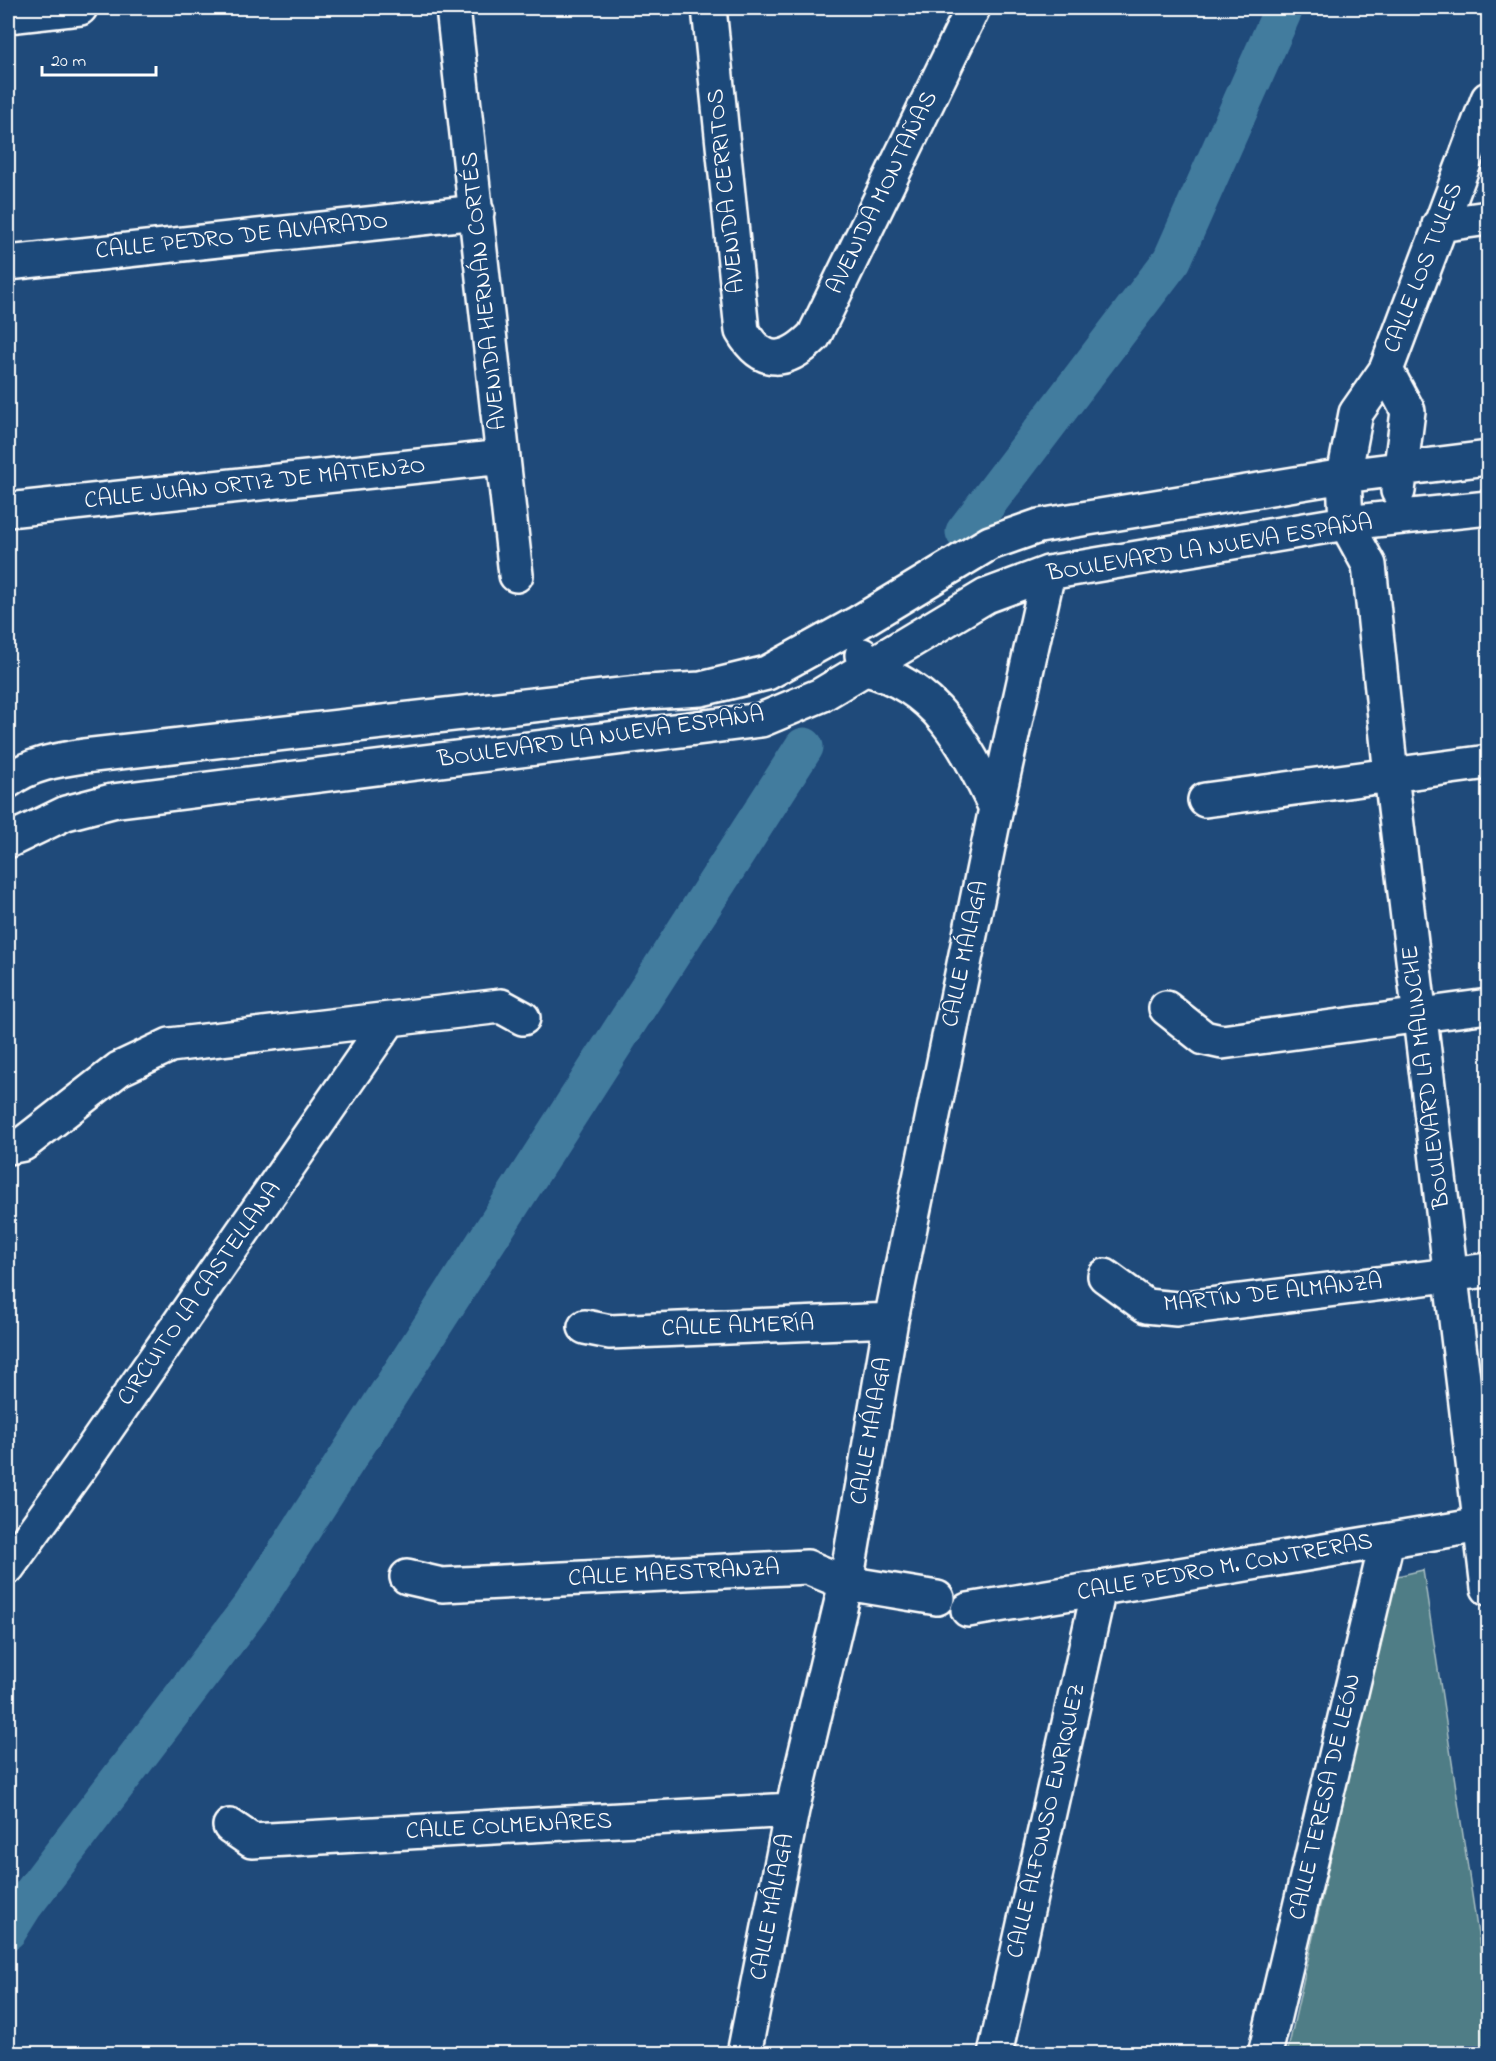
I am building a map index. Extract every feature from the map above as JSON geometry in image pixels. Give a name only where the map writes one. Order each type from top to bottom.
[{"type":"street","points":[[8,16],[80,8]]},
{"type":"street","name":"AVENIDA HERNÁN CORTÉS","points":[[453,8],[516,575]]},
{"type":"street","name":"AVENIDA CERRITOS","points":[[709,8],[742,331],[758,351],[774,359]]},
{"type":"street","name":"AVENIDA MONTAÑAS","points":[[774,359],[786,357],[801,348],[814,336],[971,9]]},
{"type":"street","name":"CALLE LOS TULES","points":[[1346,523],[1344,476],[1356,413],[1386,370],[1488,99]]},
{"type":"street","name":"CALLE PEDRO DE ALVARADO","points":[[8,263],[477,212]]},
{"type":"street","points":[[1439,225],[1488,218]]},
{"type":"street","name":"CALLE LOS TULES","points":[[1386,370],[1408,411],[1403,470],[1391,520]]},
{"type":"street","name":"CALLE JUAN ORTIZ DE MATIENZO","points":[[8,510],[503,457]]},
{"type":"street","name":"BOULEVARD LA NUEVA ESPAÑA","points":[[8,781],[20,772],[50,761],[84,756],[647,692],[701,689],[766,673],[856,624],[990,543],[1039,526],[1344,476],[1488,458]]},
{"type":"street","name":"BOULEVARD LA NUEVA ESPAÑA","points":[[8,841],[66,813],[112,801],[761,720],[821,695],[986,596],[1048,573],[1346,523],[1488,508]]},
{"type":"street","points":[[1369,565],[1391,520]]},
{"type":"street","name":"BOULEVARD LA MALINCHE","points":[[1346,523],[1369,565],[1391,775],[1488,1588]]},
{"type":"street","name":"CALLE MÁLAGA","points":[[744,2054],[792,1810],[846,1583],[891,1320],[996,808],[1048,573]]},
{"type":"street","points":[[856,624],[866,669],[883,674],[909,688],[938,711],[963,741],[996,808]]},
{"type":"street","points":[[1205,800],[1488,762]]},
{"type":"street","points":[[8,1148],[23,1144],[118,1069],[170,1045],[501,1006],[523,1018]]},
{"type":"street","points":[[1166,1008],[1204,1038],[1222,1042],[1488,1006]]},
{"type":"street","name":"CIRCUITO LA CASTELLANA","points":[[8,1567],[80,1467],[390,1019]]},
{"type":"street","name":"MARTÍN DE ALMANZA","points":[[1105,1276],[1146,1306],[1178,1309],[1488,1270]]},
{"type":"street","name":"CALLE ALMERÍA","points":[[585,1327],[610,1332],[891,1320]]},
{"type":"street","name":"CALLE PEDRO M. CONTRERAS","points":[[968,1611],[1481,1524]]},
{"type":"street","name":"CALLE TERESA DE LEÓN","points":[[1265,2054],[1387,1541]]},
{"type":"street","name":"CALLE MAESTRANZA","points":[[407,1577],[442,1585],[807,1567],[846,1583],[937,1598]]},
{"type":"street","name":"CALLE ALFONSO ENRIQUEZ","points":[[995,2054],[1099,1589]]},
{"type":"street","name":"CALLE COLMENARES","points":[[230,1826],[252,1841],[792,1810]]},
{"type":"green space","points":[[1423,1570],[1488,2001],[1488,2053],[1287,2054],[1393,1577]]},
{"type":"waterway","points":[[965,532],[1172,260],[1284,8]]},
{"type":"waterway","points":[[8,1930],[23,1906],[253,1605],[804,747]]}]
